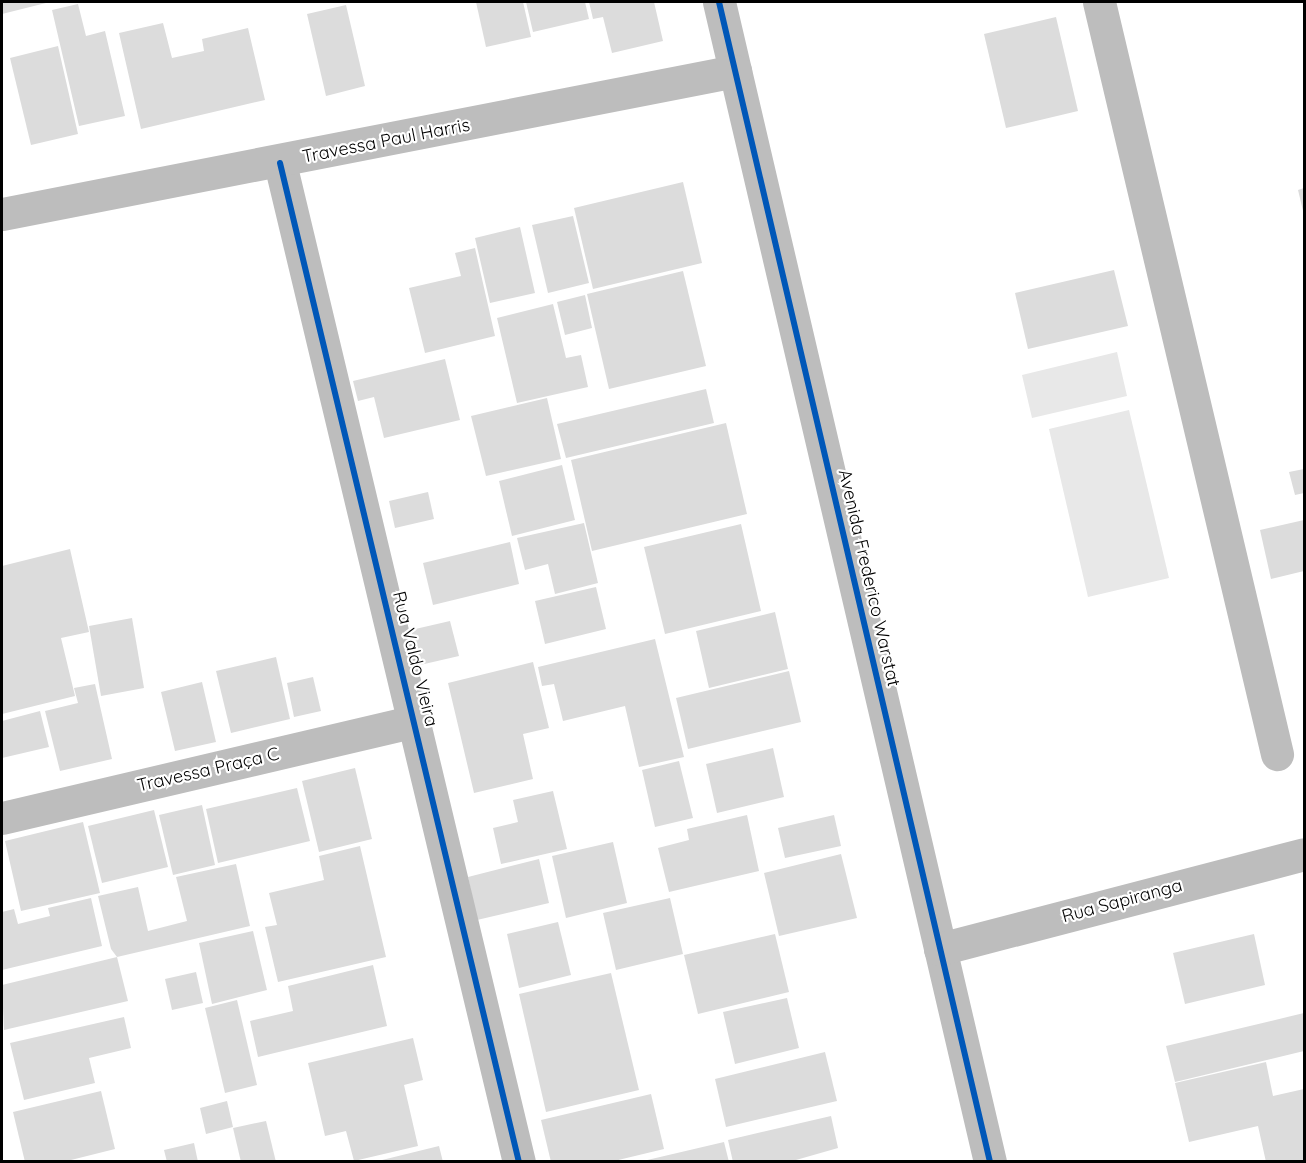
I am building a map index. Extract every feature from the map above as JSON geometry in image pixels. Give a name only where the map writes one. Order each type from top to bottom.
[{"type":"street","name":"Avenida Frederico Warstat","points":[[719,2],[990,1161]]},
{"type":"street","points":[[1100,2],[1277,754]]},
{"type":"street","name":"Travessa Paul Harris","points":[[2,214],[280,163],[735,71]]},
{"type":"street","name":"Rua Valdo Vieira","points":[[280,163],[519,1161]]},
{"type":"street","name":"Travessa Praça C","points":[[2,818],[414,721]]},
{"type":"street","name":"Rua Sapiranga","points":[[940,949],[1305,854]]},
{"type":"shaded area","points":[[1117,352],[1127,396],[1032,418],[1022,375]]},
{"type":"shaded area","points":[[1129,410],[1169,578],[1088,597],[1049,429]]},
{"type":"building","points":[[2,2],[50,2],[2,14]]},
{"type":"building","points":[[476,2],[523,2],[531,37],[486,47]]},
{"type":"building","points":[[526,2],[585,2],[589,19],[533,32]]},
{"type":"building","points":[[589,2],[654,2],[663,41],[612,53],[603,17],[593,19]]},
{"type":"building","points":[[78,4],[86,36],[105,31],[125,116],[79,126],[52,10]]},
{"type":"building","points":[[346,5],[365,86],[326,96],[307,14]]},
{"type":"building","points":[[1056,17],[1078,111],[1006,128],[984,34]]},
{"type":"building","points":[[163,23],[172,58],[204,51],[202,39],[248,28],[265,100],[141,129],[119,33]]},
{"type":"building","points":[[58,46],[78,134],[31,145],[10,58]]},
{"type":"building","points":[[683,182],[702,263],[593,289],[574,208]]},
{"type":"building","points":[[1304,188],[1304,215],[1298,190]]},
{"type":"building","points":[[573,216],[589,283],[548,293],[532,225]]},
{"type":"building","points":[[520,227],[535,293],[490,303],[475,238]]},
{"type":"building","points":[[475,248],[495,336],[425,353],[409,288],[461,276],[455,253]]},
{"type":"building","points":[[1114,270],[1128,326],[1028,349],[1015,293]]},
{"type":"building","points":[[683,271],[706,366],[609,389],[587,294]]},
{"type":"building","points":[[585,295],[592,328],[565,335],[557,302]]},
{"type":"building","points":[[553,304],[566,358],[581,355],[588,387],[517,403],[497,318]]},
{"type":"building","points":[[445,359],[460,420],[384,438],[374,397],[358,401],[353,381]]},
{"type":"building","points":[[706,389],[714,423],[566,458],[557,424]]},
{"type":"building","points":[[547,398],[561,459],[486,476],[471,416]]},
{"type":"building","points":[[726,423],[747,514],[592,551],[571,460]]},
{"type":"building","points":[[562,465],[575,520],[512,536],[499,481]]},
{"type":"building","points":[[1304,469],[1304,493],[1295,495],[1289,472]]},
{"type":"building","points":[[428,492],[434,519],[395,528],[389,501]]},
{"type":"building","points":[[1304,520],[1304,571],[1271,579],[1260,530]]},
{"type":"building","points":[[584,523],[598,583],[555,594],[548,564],[525,570],[517,538]]},
{"type":"building","points":[[741,524],[761,611],[665,634],[644,547]]},
{"type":"building","points":[[510,542],[519,584],[433,605],[423,563]]},
{"type":"building","points":[[70,549],[89,632],[61,638],[75,696],[2,714],[2,566]]},
{"type":"building","points":[[596,587],[606,629],[545,644],[535,601]]},
{"type":"building","points":[[775,612],[788,669],[709,688],[696,631]]},
{"type":"building","points":[[132,618],[144,688],[101,696],[89,626]]},
{"type":"building","points":[[450,621],[459,656],[420,665],[411,630]]},
{"type":"building","points":[[655,639],[684,757],[639,767],[625,706],[563,721],[554,684],[542,686],[538,667]]},
{"type":"building","points":[[276,657],[290,719],[231,733],[216,671]]},
{"type":"building","points":[[533,662],[549,728],[523,734],[533,779],[474,793],[448,683]]},
{"type":"building","points":[[789,671],[801,722],[688,749],[676,698]]},
{"type":"building","points":[[313,677],[321,711],[294,717],[287,683]]},
{"type":"building","points":[[202,682],[216,742],[175,751],[161,692]]},
{"type":"building","points":[[95,684],[112,759],[60,771],[45,711],[78,703],[74,688]]},
{"type":"building","points":[[40,711],[49,747],[2,758],[2,721]]},
{"type":"building","points":[[773,748],[784,797],[717,813],[706,764]]},
{"type":"building","points":[[679,761],[693,818],[655,827],[642,770]]},
{"type":"building","points":[[355,768],[372,839],[319,852],[302,781]]},
{"type":"building","points":[[297,788],[310,841],[218,863],[206,809]]},
{"type":"building","points":[[553,791],[567,849],[501,864],[493,828],[518,822],[513,800]]},
{"type":"building","points":[[202,805],[215,865],[173,875],[159,815]]},
{"type":"building","points":[[154,810],[168,867],[102,883],[88,826]]},
{"type":"building","points":[[747,815],[759,871],[669,892],[658,848],[689,840],[687,829]]},
{"type":"building","points":[[834,815],[841,846],[785,858],[778,828]]},
{"type":"building","points":[[83,822],[100,893],[21,911],[5,841]]},
{"type":"building","points":[[613,842],[627,903],[566,918],[552,856]]},
{"type":"building","points":[[360,846],[386,957],[278,982],[265,927],[277,925],[269,893],[324,880],[319,856]]},
{"type":"building","points":[[841,854],[857,918],[779,936],[764,873]]},
{"type":"building","points":[[539,859],[549,903],[477,920],[468,877]]},
{"type":"building","points":[[236,864],[250,926],[117,957],[111,949],[98,896],[138,887],[148,931],[187,921],[176,877]]},
{"type":"building","points":[[91,898],[102,946],[2,970],[2,912],[14,909],[18,924],[50,916],[48,908]]},
{"type":"building","points":[[670,898],[683,954],[616,970],[603,913]]},
{"type":"building","points":[[558,922],[571,975],[519,988],[507,934]]},
{"type":"building","points":[[253,931],[267,990],[212,1004],[199,943]]},
{"type":"building","points":[[775,934],[789,992],[698,1014],[684,955]]},
{"type":"building","points":[[1254,934],[1265,985],[1185,1004],[1173,953]]},
{"type":"building","points":[[117,957],[128,1001],[4,1030],[2,985]]},
{"type":"building","points":[[373,965],[387,1026],[258,1057],[250,1021],[293,1011],[288,986]]},
{"type":"building","points":[[196,972],[203,1003],[172,1010],[165,979]]},
{"type":"building","points":[[611,973],[639,1090],[546,1112],[519,994]]},
{"type":"building","points":[[787,998],[799,1048],[735,1064],[723,1012]]},
{"type":"building","points":[[237,1000],[257,1085],[225,1093],[205,1008]]},
{"type":"building","points":[[1304,1013],[1304,1051],[1175,1082],[1166,1046]]},
{"type":"building","points":[[124,1017],[131,1048],[89,1058],[95,1083],[24,1100],[10,1043]]},
{"type":"building","points":[[413,1038],[423,1080],[404,1085],[418,1146],[354,1161],[346,1131],[325,1136],[308,1063]]},
{"type":"building","points":[[825,1052],[837,1101],[726,1127],[715,1079]]},
{"type":"building","points":[[1266,1062],[1273,1096],[1304,1089],[1304,1162],[1266,1162],[1258,1126],[1189,1142],[1175,1083]]},
{"type":"building","points":[[101,1091],[115,1149],[63,1162],[25,1162],[13,1112]]},
{"type":"building","points":[[651,1094],[664,1149],[610,1162],[551,1162],[541,1120]]},
{"type":"building","points":[[227,1101],[233,1127],[206,1134],[200,1108]]},
{"type":"building","points":[[831,1116],[838,1148],[789,1162],[733,1162],[728,1140]]},
{"type":"building","points":[[266,1121],[276,1162],[241,1162],[233,1128]]},
{"type":"building","points":[[724,1142],[729,1162],[643,1162],[643,1161]]},
{"type":"building","points":[[194,1143],[198,1162],[167,1162],[164,1150]]},
{"type":"building","points":[[439,1146],[443,1162],[378,1162],[378,1161]]},
{"type":"cycle path","points":[[719,2],[990,1162]]},
{"type":"cycle path","points":[[280,163],[519,1162]]}]
